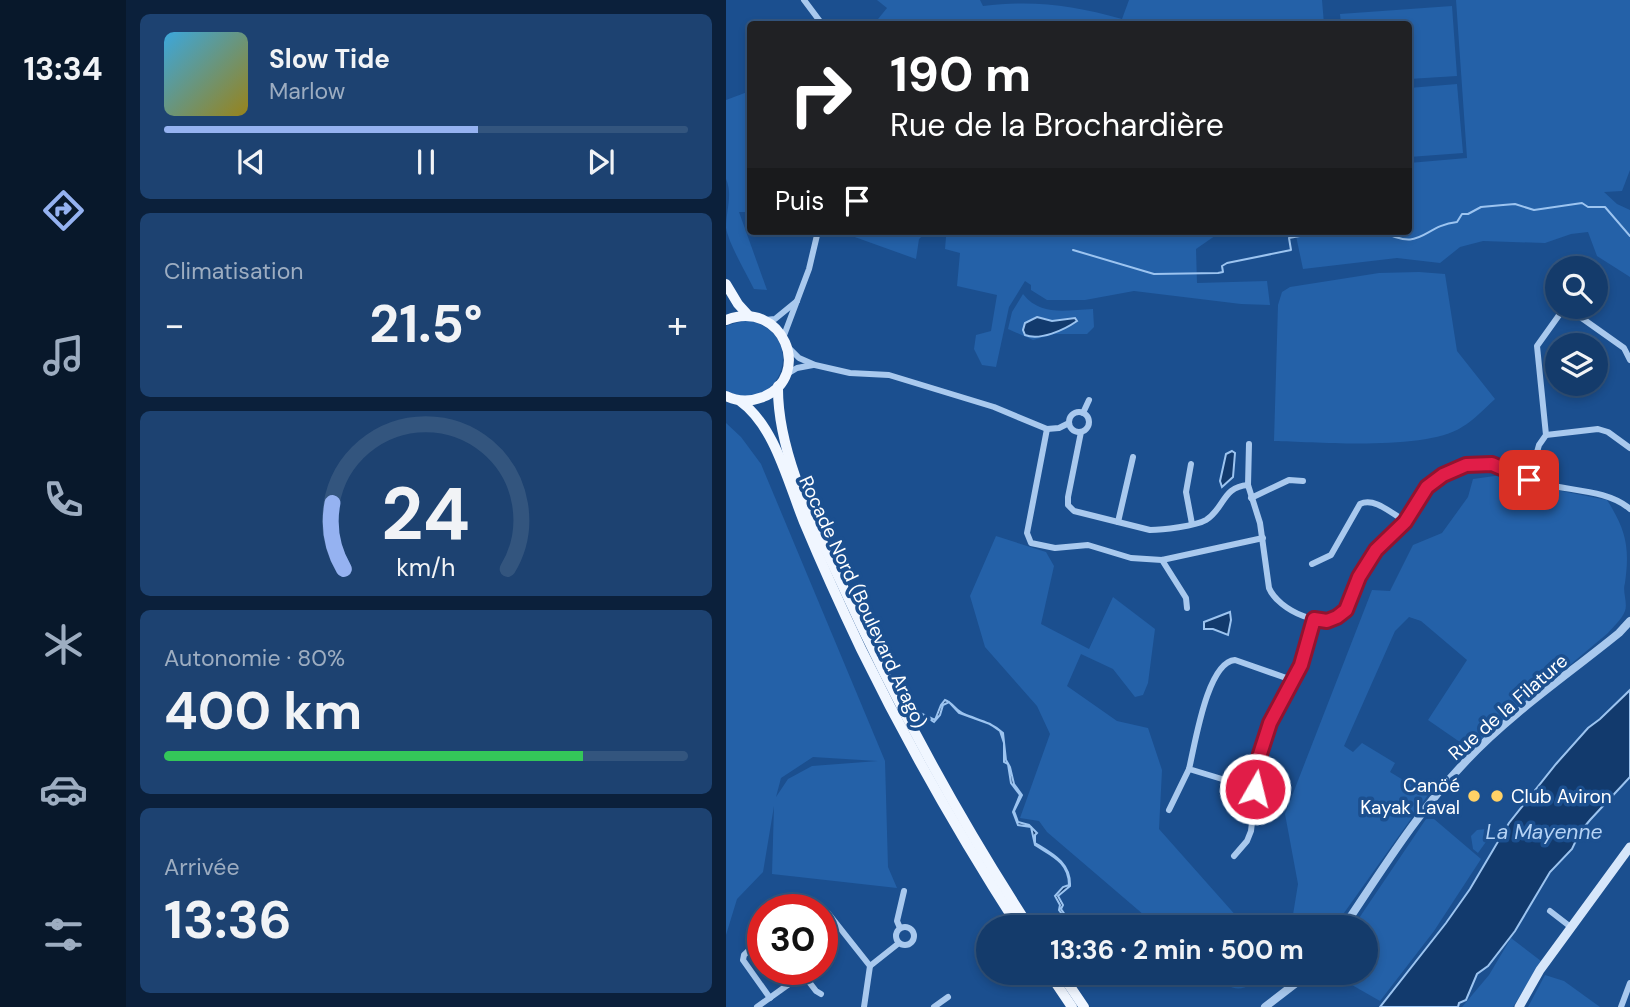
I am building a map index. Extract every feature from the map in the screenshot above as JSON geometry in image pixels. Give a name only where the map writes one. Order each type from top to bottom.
[{"type":"main road","points":[[726,284],[738,304],[749,315],[765,320],[779,331],[785,341],[788,360],[785,375],[778,386],[767,395],[741,401],[726,396]]},
{"type":"main road","points":[[726,320],[749,315]]},
{"type":"main road","name":"Rocade Nord (Boulevard Arago)","points":[[778,386],[780,420],[790,459],[809,510],[868,642],[911,729],[948,795],[1022,915]]},
{"type":"main road","name":"Rocade Nord (Boulevard Arago)","points":[[741,401],[754,411],[771,440],[859,646],[904,734],[946,811],[1011,915]]},
{"type":"main road","points":[[1519,1007],[1540,970],[1630,847]]},
{"type":"main road","points":[[1057,985],[1072,1007]]},
{"type":"main road","points":[[1069,985],[1084,1007]]},
{"type":"street","points":[[804,0],[820,21]]},
{"type":"street","points":[[817,235],[785,341],[798,358],[850,373],[889,375],[994,407],[1047,429],[1059,428],[1069,423],[1073,414],[1082,413],[1087,416],[1089,423],[1087,429],[1081,432],[1072,429],[1069,423]]},
{"type":"street","points":[[765,320],[776,319],[789,310],[801,293]]},
{"type":"street","points":[[1529,480],[1539,445],[1546,435],[1537,346],[1562,311],[1576,314],[1624,348],[1630,360]]},
{"type":"street","points":[[785,375],[797,368],[815,365]]},
{"type":"street","points":[[1082,413],[1089,400]]},
{"type":"street","points":[[1047,429],[1027,533],[1031,543],[1055,548],[1088,545],[1131,558],[1162,560],[1263,538]]},
{"type":"street","points":[[1546,435],[1598,429],[1608,432],[1630,448]]},
{"type":"street","points":[[1081,432],[1068,505],[1074,511],[1158,530],[1208,519],[1231,490],[1249,485]]},
{"type":"street","points":[[1249,444],[1249,485],[1260,523],[1266,574],[1272,596],[1283,606],[1314,619],[1327,621],[1346,610],[1359,577],[1376,550],[1405,522],[1427,487],[1443,475],[1466,465],[1492,464],[1529,480],[1610,498],[1630,509]]},
{"type":"street","points":[[1118,522],[1133,457]]},
{"type":"street","points":[[1191,464],[1186,492],[1192,524]]},
{"type":"street","points":[[1251,498],[1289,480],[1304,481]]},
{"type":"street","points":[[1312,564],[1332,555],[1363,502],[1375,503],[1405,522]]},
{"type":"street","points":[[1162,560],[1186,598],[1187,608]]},
{"type":"street","points":[[1234,856],[1247,841],[1251,831],[1260,754],[1270,723],[1301,665],[1314,619]]},
{"type":"street","name":"Rue de la Filature","points":[[1352,915],[1421,814],[1468,758],[1630,621]]},
{"type":"street","points":[[1169,810],[1189,769],[1206,699],[1223,665],[1235,660],[1292,680]]},
{"type":"street","points":[[1189,769],[1255,789]]},
{"type":"street","points":[[900,928],[897,921],[904,891]]},
{"type":"street","points":[[1550,911],[1572,928]]},
{"type":"street","points":[[838,927],[870,965]]},
{"type":"street","points":[[899,943],[896,935],[900,928]]},
{"type":"street","points":[[899,943],[907,945],[914,935],[909,928],[900,928]]},
{"type":"street","points":[[864,1007],[870,965],[899,943]]},
{"type":"street","points":[[1621,1007],[1630,984]]},
{"type":"street","points":[[761,985],[770,998]]},
{"type":"street","points":[[758,1007],[786,985]]},
{"type":"street","points":[[812,985],[822,994]]},
{"type":"street","points":[[1265,1007],[1276,1004],[1296,985]]},
{"type":"street","points":[[934,1007],[948,998]]},
{"type":"shaded area","points":[[877,0],[980,0],[983,6],[1053,5],[1122,19],[1129,0],[1322,0],[1324,21],[876,21],[887,8]]},
{"type":"shaded area","points":[[1456,0],[1630,0],[1630,170],[1622,191],[1604,192],[1617,204],[1630,210],[1630,277],[1608,263],[1608,256],[1597,256],[1588,232],[1571,234],[1545,243],[1483,241],[1460,247],[1440,263],[1397,258],[1303,269],[1296,235],[1412,235],[1412,163],[1467,158]]},
{"type":"shaded area","points":[[1452,6],[1457,76],[1412,79],[1412,21],[1341,21],[1340,14]]},
{"type":"shaded area","points":[[1457,84],[1463,153],[1412,157],[1412,88]]},
{"type":"shaded area","points":[[747,92],[747,212],[739,212],[767,290],[754,289],[726,228],[729,197],[726,179],[726,100]]},
{"type":"shaded area","points":[[849,235],[924,235],[919,239],[916,259]]},
{"type":"shaded area","points":[[938,235],[1216,235],[1196,249],[1197,283],[1267,281],[1270,305],[1134,291],[1085,300],[1047,300],[1031,290],[1031,285],[1025,281],[1009,307],[996,367],[982,365],[974,349],[976,335],[991,331],[997,295],[957,286],[960,253],[945,249],[946,237]]},
{"type":"shaded area","points":[[1379,273],[1445,274],[1457,351],[1495,399],[1462,427],[1445,435],[1424,439],[1371,443],[1274,441],[1278,305],[1282,292],[1290,287]]},
{"type":"shaded area","points":[[1023,294],[1046,309],[1093,309],[1094,327],[1087,334],[1055,334],[1033,340],[1008,329],[1012,312]]},
{"type":"shaded area","points":[[746,320],[766,328],[778,340],[783,355],[781,370],[774,384],[761,393],[745,396],[726,391],[726,326]]},
{"type":"shaded area","points":[[726,423],[741,437],[761,464],[885,761],[888,867],[897,888],[772,874],[774,806],[763,872],[737,899],[726,935]],"holes":[[[813,757],[878,761],[812,766],[788,779],[776,797],[781,778]]]},
{"type":"shaded area","points":[[1509,474],[1541,487],[1607,500],[1619,521],[1627,549],[1624,614],[1608,633],[1470,749],[1428,720],[1467,660],[1421,621],[1409,617],[1395,631],[1344,746],[1353,752],[1362,743],[1395,763],[1390,772],[1428,795],[1343,915],[1293,915],[1298,884],[1285,814],[1372,590],[1390,591],[1413,545],[1442,533],[1468,497],[1473,479]]},
{"type":"shaded area","points":[[996,536],[1046,552],[1054,566],[1041,624],[1089,649],[1113,597],[1155,629],[1148,683],[1143,695],[1135,697],[1113,669],[1081,654],[1067,686],[1117,721],[1148,728],[1162,770],[1159,829],[1235,915],[1144,915],[1047,832],[1039,821],[1020,818],[1050,734],[1037,706],[985,647],[970,596]]},
{"type":"shaded area","points":[[1426,819],[1434,819],[1481,859],[1434,931],[1380,1001],[1352,985],[1378,985],[1378,915],[1361,915]]},
{"type":"shaded area","points":[[1486,829],[1493,832],[1478,853],[1473,849],[1471,836],[1477,830]]},
{"type":"shaded area","points":[[1511,938],[1541,961],[1513,1007],[1462,1007],[1489,975]]},
{"type":"shaded area","points":[[1545,975],[1564,981],[1600,1007],[1528,1007]]},
{"type":"shaded area","points":[[1228,985],[1251,985],[1244,988]]},
{"type":"water","points":[[1037,317],[1052,321],[1075,318],[1077,321],[1045,336],[1025,335],[1025,323]]},
{"type":"water","points":[[1232,451],[1235,453],[1233,477],[1222,487],[1220,481],[1226,454]]},
{"type":"water","points":[[1230,612],[1228,635],[1213,629],[1204,629],[1204,622]]},
{"type":"water","name":"La Mayenne","points":[[1630,690],[1630,777],[1590,820],[1580,832],[1572,849],[1550,872],[1515,931],[1488,966],[1477,974],[1466,1000],[1459,1003],[1458,1007],[1380,1007],[1470,889],[1509,823],[1588,728]]},
{"type":"water","points":[[945,700],[949,702],[943,705],[934,722],[920,713],[935,720]]},
{"type":"water","points":[[1000,731],[1003,733],[1006,760],[1010,767],[1014,784],[1022,795],[1014,811],[1018,822],[1031,827],[1018,825],[1013,812],[1020,795],[1011,783],[1008,764],[1004,762],[1004,743]]},
{"type":"water","points":[[1031,827],[1037,833],[1035,843],[1060,860],[1067,871],[1070,886],[1058,896],[1065,915],[1059,910],[1060,905],[1055,896],[1063,887],[1069,885],[1066,871],[1058,860],[1035,845]]},
{"type":"waterway","points":[[1391,235],[1414,239],[1445,224],[1457,222],[1462,214],[1481,207],[1515,204],[1534,210],[1582,203],[1588,207],[1605,207],[1630,236]]},
{"type":"waterway","points":[[1073,250],[1154,274],[1218,273],[1223,272],[1222,266],[1227,263],[1291,250],[1289,238],[1305,235]]},
{"type":"place","name":"Canöé Kayak Laval","points":[[1474,796]]},
{"type":"place","name":"Club Aviron","points":[[1497,796]]},
{"type":"route","points":[[1255,789],[1260,754],[1270,723],[1301,665],[1314,619],[1327,621],[1346,610],[1359,577],[1376,550],[1405,522],[1427,487],[1443,475],[1466,465],[1492,464],[1529,480]]}]
